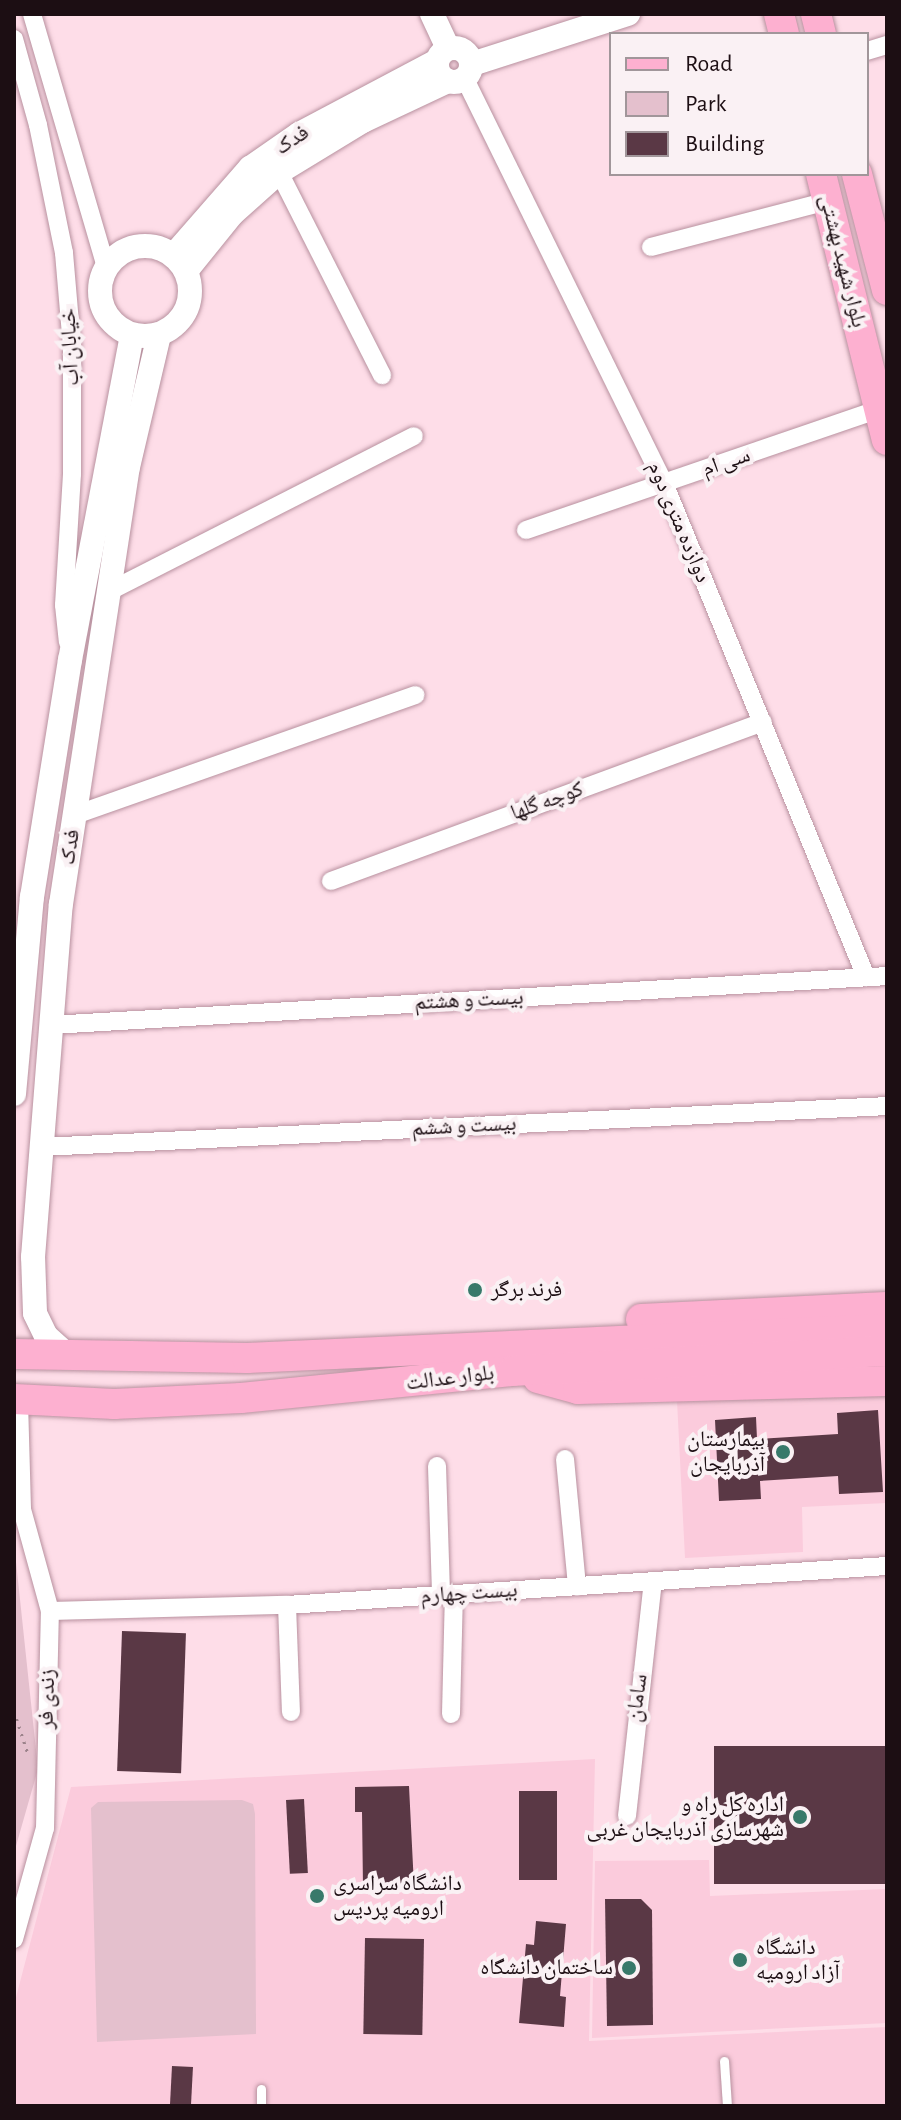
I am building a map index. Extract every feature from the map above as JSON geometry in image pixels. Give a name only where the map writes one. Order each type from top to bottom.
[{"type":"main road","name":"بلوار شهید بهشتی","points":[[858,176],[887,290]]},
{"type":"main road","name":"بلوار شهید بهشتی","points":[[824,188],[884,407],[887,440]]},
{"type":"main road","name":"بلوار عدالت","points":[[14,1354],[247,1358],[886,1329]]},
{"type":"main road","name":"بلوار عدالت","points":[[16,1400],[114,1404],[241,1398],[886,1329]]},
{"type":"main road","points":[[513,1371],[578,1389],[887,1381]]},
{"type":"street","points":[[32,14],[106,267],[100,300],[106,316],[132,335],[159,335],[173,328],[190,302],[180,263],[160,248],[130,248],[106,267]]},
{"type":"street","points":[[432,14],[454,67]]},
{"type":"street","name":"فدک","points":[[180,263],[250,168],[299,134],[454,67],[628,14]]},
{"type":"street","name":"خیابان آب","points":[[14,39],[38,125],[64,253],[72,347],[64,605],[70,660]]},
{"type":"street","name":"فدک","points":[[180,263],[279,172],[454,67]]},
{"type":"street","name":"دوازده متری دوم","points":[[454,67],[664,483],[866,977]]},
{"type":"street","points":[[279,172],[382,375]]},
{"type":"street","points":[[651,247],[824,188]]},
{"type":"street","name":"فدک","points":[[14,1094],[32,897],[70,660],[132,335]]},
{"type":"street","name":"فدک","points":[[66,1354],[46,1336],[35,1313],[41,1147],[51,1025],[75,815],[128,467],[159,335]]},
{"type":"street","name":"سی ام","points":[[526,530],[884,407]]},
{"type":"street","points":[[110,591],[414,436]]},
{"type":"street","points":[[75,815],[415,695]]},
{"type":"street","name":"کوچه گلها","points":[[331,881],[763,722]]},
{"type":"street","name":"بیست و هشتم","points":[[51,1025],[887,976]]},
{"type":"street","points":[[20,1024],[51,1025]]},
{"type":"street","name":"بیست و ششم","points":[[41,1147],[887,1106]]},
{"type":"street","name":"زندی فر","points":[[14,1939],[45,1828],[50,1611],[22,1509],[16,1400]]},
{"type":"street","points":[[565,1459],[577,1586]]},
{"type":"street","points":[[437,1466],[447,1594],[451,1714]]},
{"type":"street","points":[[14,1481],[22,1509]]},
{"type":"street","name":"بیست چهارم","points":[[50,1611],[287,1605],[887,1566]]},
{"type":"street","name":"سامان","points":[[627,1816],[653,1581]]},
{"type":"street","points":[[287,1605],[291,1712]]},
{"type":"lane","points":[[724,2061],[727,2106]]},
{"type":"lane","points":[[261,2089],[261,2106]]},
{"type":"shaded area","name":"بیمارستان آذربایجان","points":[[887,1396],[887,1503],[802,1507],[803,1552],[685,1558],[677,1401]]},
{"type":"shaded area","name":"دانشگاه سراسری ارومیه پردیس","points":[[595,1759],[589,2041],[887,2027],[887,2106],[14,2106],[14,2005],[71,1787]]},
{"type":"shaded area","name":"دانشگاه آزاد ارومیه","points":[[709,1860],[710,1896],[887,1889],[887,2023],[592,2038],[595,1861]]},
{"type":"green space","points":[[14,1543],[38,1769],[14,1853]]},
{"type":"green space","points":[[242,1800],[253,1804],[255,1814],[256,2034],[97,2042],[91,1808],[98,1802]]},
{"type":"building","name":"بیمارستان آذربایجان","points":[[878,1410],[883,1492],[839,1494],[838,1476],[760,1481],[761,1499],[719,1501],[715,1420],[756,1417],[757,1439],[838,1434],[837,1413]]},
{"type":"building","points":[[122,1631],[186,1633],[181,1773],[117,1771]]},
{"type":"building","name":"اداره کل راه و شهرسازی آذربایجان غربی","points":[[714,1746],[887,1746],[887,1884],[714,1884]]},
{"type":"building","points":[[409,1786],[414,1886],[363,1887],[362,1812],[355,1812],[355,1787]]},
{"type":"building","points":[[519,1791],[557,1791],[557,1880],[519,1880]]},
{"type":"building","points":[[304,1799],[308,1873],[290,1874],[286,1800]]},
{"type":"building","name":"ساختمان دانشگاه","points":[[605,1899],[641,1899],[652,1910],[653,2025],[607,2026]]},
{"type":"building","points":[[536,1921],[566,1924],[560,1996],[566,1997],[564,2027],[519,2023],[526,1944],[534,1945]]},
{"type":"building","points":[[365,1938],[424,1939],[422,2035],[363,2034]]},
{"type":"building","points":[[172,2066],[193,2067],[191,2106],[170,2106]]},
{"type":"place","name":"فرند برگر","points":[[475,1290]]},
{"type":"place","name":"بیمارستان آذربایجان","points":[[783,1452]]},
{"type":"place","name":"اداره کل راه و شهرسازی آذربایجان غربی","points":[[800,1817]]},
{"type":"place","name":"دانشگاه سراسری ارومیه پردیس","points":[[317,1896]]},
{"type":"place","name":"دانشگاه آزاد ارومیه","points":[[740,1960]]},
{"type":"place","name":"ساختمان دانشگاه","points":[[629,1968]]}]
